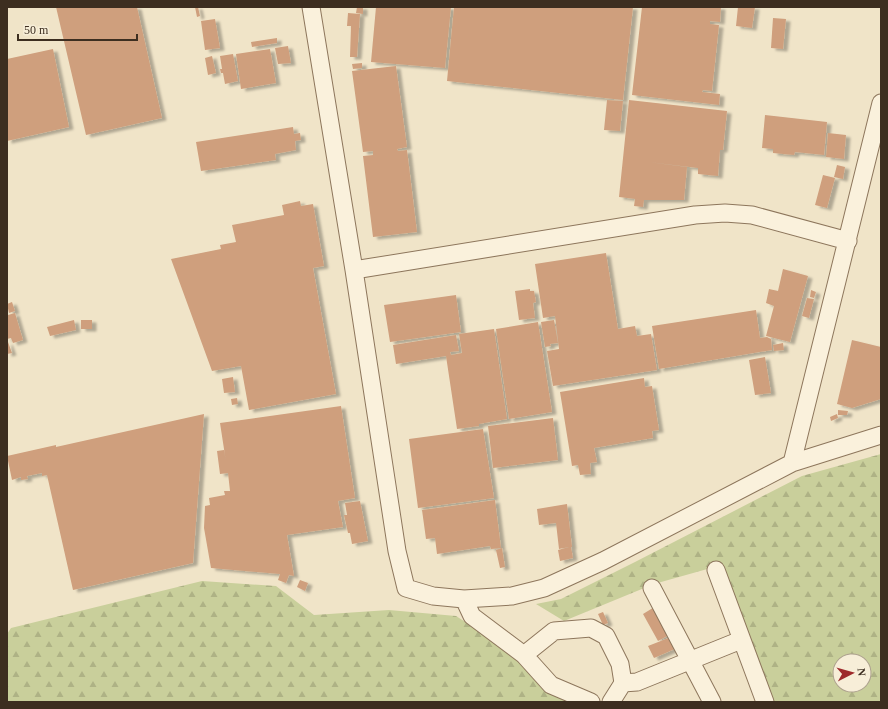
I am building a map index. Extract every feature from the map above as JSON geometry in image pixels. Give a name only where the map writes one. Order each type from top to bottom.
[{"type":"street","points":[[310,7],[354,270],[397,550],[406,588],[433,596],[464,599],[512,596],[544,588],[603,561],[792,463],[881,435]]},
{"type":"street","points":[[792,463],[881,103]]},
{"type":"street","points":[[354,270],[688,217],[725,214],[752,215],[848,241]]},
{"type":"street","points":[[716,570],[765,702]]},
{"type":"street","points":[[652,588],[712,702]]},
{"type":"street","points":[[464,599],[472,616],[524,655],[551,685],[591,702]]},
{"type":"street","points":[[524,655],[554,631],[591,628],[606,636],[620,664],[623,683],[611,702]]},
{"type":"street","points":[[623,683],[637,682],[741,640]]},
{"type":"green space","points":[[881,454],[881,702],[769,702],[718,566],[654,584],[564,621],[536,604],[561,599],[802,476]]},
{"type":"green space","points":[[202,581],[276,586],[314,615],[389,610],[456,616],[515,654],[574,702],[7,702],[7,634],[11,628]]},
{"type":"building","points":[[56,7],[137,7],[162,118],[86,135]]},
{"type":"building","points":[[195,7],[198,7],[200,16],[197,17]]},
{"type":"building","points":[[357,7],[363,7],[363,14],[356,13]]},
{"type":"building","points":[[376,7],[451,7],[445,68],[371,62]]},
{"type":"building","points":[[454,7],[633,7],[623,100],[447,81]]},
{"type":"building","points":[[642,7],[721,7],[720,22],[710,21],[710,24],[719,25],[712,91],[703,90],[702,92],[720,94],[719,105],[632,95]]},
{"type":"building","points":[[738,7],[755,7],[752,28],[736,26]]},
{"type":"building","points":[[348,13],[360,14],[357,57],[350,57],[351,26],[347,26]]},
{"type":"building","points":[[773,18],[786,19],[783,49],[771,48]]},
{"type":"building","points":[[215,19],[220,48],[205,50],[201,21]]},
{"type":"building","points":[[277,38],[277,43],[252,47],[251,42]]},
{"type":"building","points":[[288,46],[291,63],[278,64],[275,48]]},
{"type":"building","points":[[53,49],[69,127],[7,141],[7,59]]},
{"type":"building","points":[[270,49],[276,83],[241,89],[236,54]]},
{"type":"building","points":[[233,54],[238,81],[225,84],[223,73],[221,73],[220,69],[222,69],[220,56]]},
{"type":"building","points":[[212,56],[216,73],[208,75],[205,58]]},
{"type":"building","points":[[362,63],[362,68],[353,69],[352,64]]},
{"type":"building","points":[[396,66],[407,147],[397,149],[398,151],[407,150],[417,232],[373,237],[363,156],[373,155],[373,151],[363,152],[352,71]]},
{"type":"building","points":[[607,100],[623,101],[620,131],[604,130]]},
{"type":"building","points":[[629,100],[727,111],[723,150],[720,150],[718,176],[698,174],[698,168],[648,162],[687,167],[684,200],[644,200],[619,197]]},
{"type":"building","points":[[765,115],[827,122],[824,155],[795,152],[794,155],[773,153],[773,149],[762,148]]},
{"type":"building","points":[[293,127],[294,134],[300,133],[301,140],[295,141],[296,150],[275,154],[276,160],[201,171],[196,142]]},
{"type":"building","points":[[828,133],[846,135],[844,159],[826,157]]},
{"type":"building","points":[[837,165],[845,167],[843,179],[834,177]]},
{"type":"building","points":[[823,175],[835,178],[827,208],[815,205]]},
{"type":"building","points":[[635,199],[644,200],[643,207],[634,206]]},
{"type":"building","points":[[300,201],[301,206],[313,204],[324,266],[313,268],[336,394],[249,410],[241,366],[212,371],[171,259],[221,249],[220,245],[236,242],[232,225],[284,215],[282,205]]},
{"type":"building","points":[[606,253],[618,329],[635,326],[637,336],[651,334],[657,370],[553,386],[547,351],[559,349],[555,316],[543,318],[535,264]]},
{"type":"building","points":[[783,269],[808,276],[790,342],[766,336],[774,306],[766,303],[769,289],[778,291]]},
{"type":"building","points":[[530,289],[530,291],[534,291],[536,302],[533,303],[535,318],[519,320],[515,291]]},
{"type":"building","points":[[811,290],[816,292],[814,298],[810,297]]},
{"type":"building","points":[[456,295],[461,332],[390,342],[384,305]]},
{"type":"building","points":[[807,298],[814,299],[809,318],[802,316]]},
{"type":"building","points":[[12,302],[15,311],[9,313],[7,304]]},
{"type":"building","points":[[756,310],[760,338],[767,337],[771,339],[772,350],[659,369],[652,326]]},
{"type":"building","points":[[7,312],[8,315],[15,313],[23,340],[13,343],[11,338],[7,339]]},
{"type":"building","points":[[74,320],[76,330],[50,336],[47,327]]},
{"type":"building","points":[[81,320],[92,320],[92,329],[81,329]]},
{"type":"building","points":[[554,320],[558,343],[550,344],[551,346],[545,347],[541,322]]},
{"type":"building","points":[[538,322],[552,412],[509,419],[496,329]]},
{"type":"building","points":[[494,329],[507,419],[479,424],[479,426],[457,429],[446,356],[396,364],[393,345],[456,335],[459,351],[450,352],[451,355],[462,353],[459,334]]},
{"type":"building","points":[[852,340],[881,347],[881,399],[852,408],[837,404]]},
{"type":"building","points":[[8,342],[12,353],[7,354],[7,343]]},
{"type":"building","points":[[783,343],[784,350],[774,351],[773,345]]},
{"type":"building","points":[[765,357],[771,393],[755,395],[749,360]]},
{"type":"building","points":[[233,377],[235,392],[224,393],[222,379]]},
{"type":"building","points":[[644,378],[645,387],[652,386],[659,430],[652,431],[653,438],[594,448],[597,462],[590,463],[591,474],[580,475],[578,465],[572,466],[560,392]]},
{"type":"building","points":[[237,398],[238,404],[232,405],[231,399]]},
{"type":"building","points":[[341,406],[355,498],[338,501],[343,527],[287,535],[294,576],[289,575],[286,583],[278,580],[280,574],[211,568],[204,528],[205,506],[210,505],[209,498],[225,495],[224,491],[230,491],[228,473],[220,474],[217,451],[224,450],[226,462],[220,423]]},
{"type":"building","points":[[838,410],[848,411],[847,415],[838,415]]},
{"type":"building","points":[[204,414],[193,563],[73,590],[47,475],[42,476],[42,473],[27,476],[28,479],[21,480],[21,477],[12,480],[7,456],[56,445],[56,447]]},
{"type":"building","points":[[837,414],[838,418],[831,421],[830,417]]},
{"type":"building","points":[[553,418],[558,460],[493,468],[488,426]]},
{"type":"building","points":[[483,429],[494,498],[418,508],[409,439]]},
{"type":"building","points":[[495,500],[501,548],[491,549],[490,546],[437,554],[435,538],[426,539],[422,510]]},
{"type":"building","points":[[360,501],[368,541],[352,544],[344,515],[347,515],[345,503]]},
{"type":"building","points":[[567,504],[573,558],[560,561],[558,550],[569,547],[559,549],[556,523],[539,525],[537,509]]},
{"type":"building","points":[[502,548],[505,567],[500,568],[496,550]]},
{"type":"building","points":[[300,580],[308,583],[305,591],[297,587]]},
{"type":"building","points":[[656,606],[671,634],[658,641],[643,614]]},
{"type":"building","points":[[603,612],[608,623],[603,625],[598,614]]},
{"type":"building","points":[[671,637],[677,648],[654,658],[648,646]]}]
